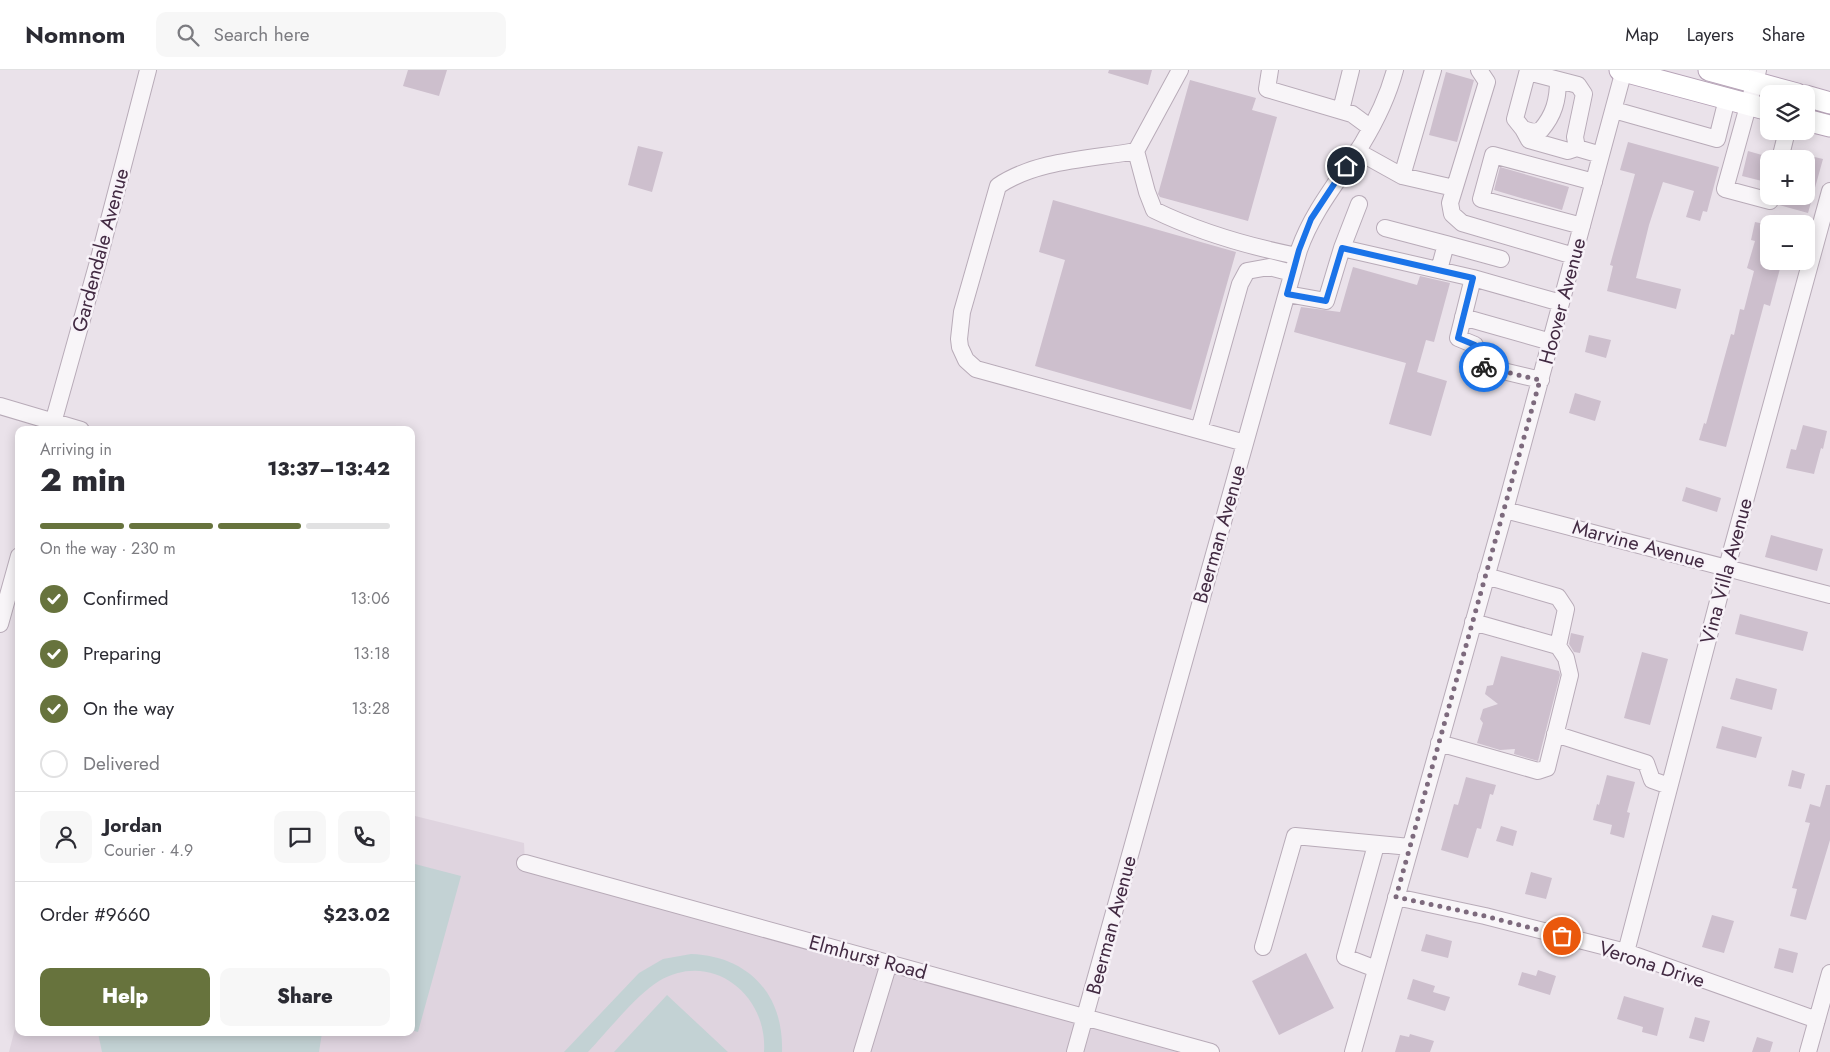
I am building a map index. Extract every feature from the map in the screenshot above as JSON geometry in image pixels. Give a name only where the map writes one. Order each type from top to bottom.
[{"type":"main road","points":[[1623,70],[1759,107]]},
{"type":"main road","points":[[1709,70],[1757,76],[1777,85]]},
{"type":"main road","points":[[1815,99],[1830,103]]},
{"type":"main road","points":[[1815,122],[1830,126]]},
{"type":"street","name":"Gardendale Avenue","points":[[52,426],[98,262],[148,70]]},
{"type":"street","points":[[1180,70],[1136,151],[1154,210],[1184,225],[1246,245],[1297,256]]},
{"type":"street","points":[[1270,70],[1267,90],[1352,114],[1371,128]]},
{"type":"street","points":[[1341,110],[1351,70]]},
{"type":"street","name":"Beerman Avenue","points":[[1075,1052],[1297,256],[1311,219],[1371,128],[1395,70]]},
{"type":"street","points":[[1402,176],[1433,70]]},
{"type":"street","points":[[1479,70],[1487,82],[1454,188],[1450,204],[1452,214],[1462,223],[1574,256]]},
{"type":"street","name":"Hoover Avenue","points":[[1353,1052],[1505,510],[1614,110],[1623,70]]},
{"type":"street","points":[[1577,148],[1575,137],[1584,94],[1578,86],[1528,71],[1515,119],[1529,140],[1568,151],[1577,148],[1601,155]]},
{"type":"street","points":[[1757,76],[1759,107],[1725,189],[1760,198]]},
{"type":"street","points":[[1523,129],[1533,132],[1541,130],[1547,123],[1554,112],[1558,96],[1558,80]]},
{"type":"street","points":[[1614,110],[1716,139],[1727,99]]},
{"type":"street","points":[[1136,151],[1047,165],[1013,176],[998,186],[962,312],[960,347],[966,360],[976,369],[1245,443]]},
{"type":"street","points":[[1357,151],[1402,176],[1454,188]]},
{"type":"street","points":[[1582,226],[1481,198],[1493,155],[1594,182]]},
{"type":"street","name":"Vina Villa Avenue","points":[[1626,952],[1727,568],[1830,191]]},
{"type":"street","points":[[1287,294],[1326,301],[1342,248],[1359,204]]},
{"type":"street","points":[[1385,228],[1501,260]]},
{"type":"street","points":[[1439,270],[1446,244]]},
{"type":"street","points":[[1342,248],[1473,278],[1561,303]]},
{"type":"street","points":[[1199,430],[1240,284],[1247,271],[1269,267],[1292,272]]},
{"type":"street","points":[[1473,278],[1458,338],[1475,345],[1482,366],[1540,380]]},
{"type":"street","points":[[1463,317],[1551,342]]},
{"type":"street","points":[[0,406],[52,426]]},
{"type":"street","name":"Marvine Avenue","points":[[1505,510],[1830,596]]},
{"type":"street","points":[[0,624],[15,570]]},
{"type":"street","points":[[1486,576],[1558,597],[1566,609],[1558,646]]},
{"type":"street","points":[[1439,743],[1538,771],[1546,768],[1570,675],[1566,658],[1558,646],[1474,622]]},
{"type":"street","points":[[1555,734],[1646,763],[1652,780],[1669,786]]},
{"type":"street","points":[[1263,947],[1295,836],[1410,848]]},
{"type":"street","points":[[1376,845],[1344,956],[1376,969]]},
{"type":"street","name":"Elmhurst Road","points":[[525,863],[1086,1017],[1189,1049],[1211,1052]]},
{"type":"street","name":"Verona Drive","points":[[1396,897],[1485,916],[1626,952],[1817,1020]]},
{"type":"street","points":[[862,1052],[889,963]]},
{"type":"street","points":[[1808,1052],[1830,973]]},
{"type":"shaded area","points":[[415,816],[524,843],[525,863],[1211,1052],[9,1052],[15,1029],[15,1036],[415,1036]]},
{"type":"shaded area","points":[[415,864],[461,876],[418,1032],[415,1031]]},
{"type":"shaded area","points":[[691,954],[711,956],[730,962],[759,982],[777,1012],[781,1031],[782,1052],[764,1052],[763,1031],[757,1012],[746,996],[732,983],[716,975],[698,971],[679,973],[650,987],[631,1004],[588,1052],[564,1052],[639,973],[663,959]]},
{"type":"shaded area","points":[[667,995],[728,1052],[614,1052]]},
{"type":"shaded area","points":[[99,1036],[322,1036],[319,1052],[102,1052]]},
{"type":"building","points":[[408,70],[447,70],[439,96],[403,86]]},
{"type":"building","points":[[1109,70],[1152,70],[1148,85],[1108,73]]},
{"type":"building","points":[[1446,72],[1474,80],[1457,142],[1429,135]]},
{"type":"building","points":[[1190,80],[1256,98],[1252,110],[1277,117],[1248,221],[1160,197],[1158,194]]},
{"type":"building","points":[[1628,142],[1719,167],[1707,212],[1703,211],[1700,221],[1686,217],[1694,191],[1663,182],[1649,225],[1636,278],[1681,289],[1676,309],[1607,291],[1613,266],[1610,265],[1635,174],[1620,170]]},
{"type":"building","points":[[638,146],[663,152],[652,192],[628,185]]},
{"type":"building","points":[[1748,151],[1760,154],[1760,180],[1742,176]]},
{"type":"building","points":[[1815,157],[1823,159],[1815,188]]},
{"type":"building","points":[[1500,167],[1569,187],[1562,210],[1494,190]]},
{"type":"building","points":[[1053,200],[1236,252],[1191,410],[1035,366],[1065,260],[1039,252]]},
{"type":"building","points":[[1779,205],[1810,205],[1808,213]]},
{"type":"building","points":[[1755,222],[1760,223],[1760,270],[1780,270],[1770,306],[1764,304],[1726,447],[1699,440],[1704,423],[1706,424],[1731,334],[1734,335],[1740,309],[1744,310],[1754,271],[1747,268],[1755,241],[1751,240]]},
{"type":"building","points":[[1353,267],[1417,285],[1420,276],[1450,283],[1434,342],[1426,340],[1417,372],[1447,381],[1431,436],[1389,424],[1406,363],[1294,332],[1301,307],[1340,312]]},
{"type":"building","points":[[1589,335],[1611,340],[1606,358],[1585,352]]},
{"type":"building","points":[[1575,393],[1601,401],[1595,421],[1569,413]]},
{"type":"building","points":[[1803,425],[1827,431],[1814,474],[1786,468],[1791,449],[1796,450]]},
{"type":"building","points":[[1686,487],[1721,498],[1717,512],[1682,501]]},
{"type":"building","points":[[1771,535],[1823,549],[1817,571],[1765,557]]},
{"type":"building","points":[[1740,614],[1808,632],[1803,651],[1735,634]]},
{"type":"building","points":[[1571,633],[1584,636],[1580,653],[1574,652],[1569,644]]},
{"type":"building","points":[[1642,652],[1668,659],[1650,725],[1624,718]]},
{"type":"building","points":[[1501,656],[1559,671],[1560,675],[1538,761],[1514,754],[1515,749],[1500,750],[1477,743],[1483,723],[1480,719],[1483,709],[1498,704],[1485,694],[1487,686],[1493,685]]},
{"type":"building","points":[[1736,678],[1777,689],[1772,710],[1730,699]]},
{"type":"building","points":[[1722,726],[1762,737],[1756,758],[1716,748]]},
{"type":"building","points":[[1792,770],[1805,774],[1801,789],[1788,786]]},
{"type":"building","points":[[1607,775],[1635,782],[1627,812],[1630,813],[1624,838],[1610,834],[1612,825],[1593,820]]},
{"type":"building","points":[[1466,777],[1496,785],[1493,795],[1490,794],[1481,829],[1477,828],[1468,858],[1441,850],[1454,804],[1458,805]]},
{"type":"building","points":[[1826,785],[1830,785],[1830,840],[1806,920],[1790,916],[1797,889],[1792,888],[1810,823],[1805,822],[1810,804],[1820,807]]},
{"type":"building","points":[[1501,826],[1517,831],[1513,846],[1496,841]]},
{"type":"building","points":[[1531,872],[1552,878],[1546,899],[1525,894]]},
{"type":"building","points":[[1712,915],[1734,921],[1724,953],[1702,947]]},
{"type":"building","points":[[1426,934],[1452,941],[1448,958],[1421,951]]},
{"type":"building","points":[[1779,948],[1798,953],[1793,973],[1774,968]]},
{"type":"building","points":[[1306,953],[1334,1008],[1279,1035],[1252,981]]},
{"type":"building","points":[[1538,970],[1556,976],[1550,995],[1518,985],[1522,972],[1536,976]]},
{"type":"building","points":[[1413,979],[1435,986],[1433,992],[1450,997],[1445,1011],[1407,999]]},
{"type":"building","points":[[1624,996],[1664,1008],[1657,1036],[1642,1032],[1643,1027],[1617,1019]]},
{"type":"building","points":[[1695,1017],[1710,1021],[1704,1042],[1689,1038]]},
{"type":"building","points":[[1410,1034],[1434,1041],[1430,1052],[1395,1052],[1400,1035],[1409,1037]]},
{"type":"building","points":[[1757,1037],[1773,1042],[1770,1052],[1752,1052]]},
{"type":"way so far","points":[[1484,367],[1540,380],[1396,897],[1485,916],[1562,936]]},
{"type":"route","points":[[1346,166],[1311,219],[1304,234],[1287,294],[1326,301],[1342,248],[1473,278],[1458,338],[1475,345],[1484,367]]}]
